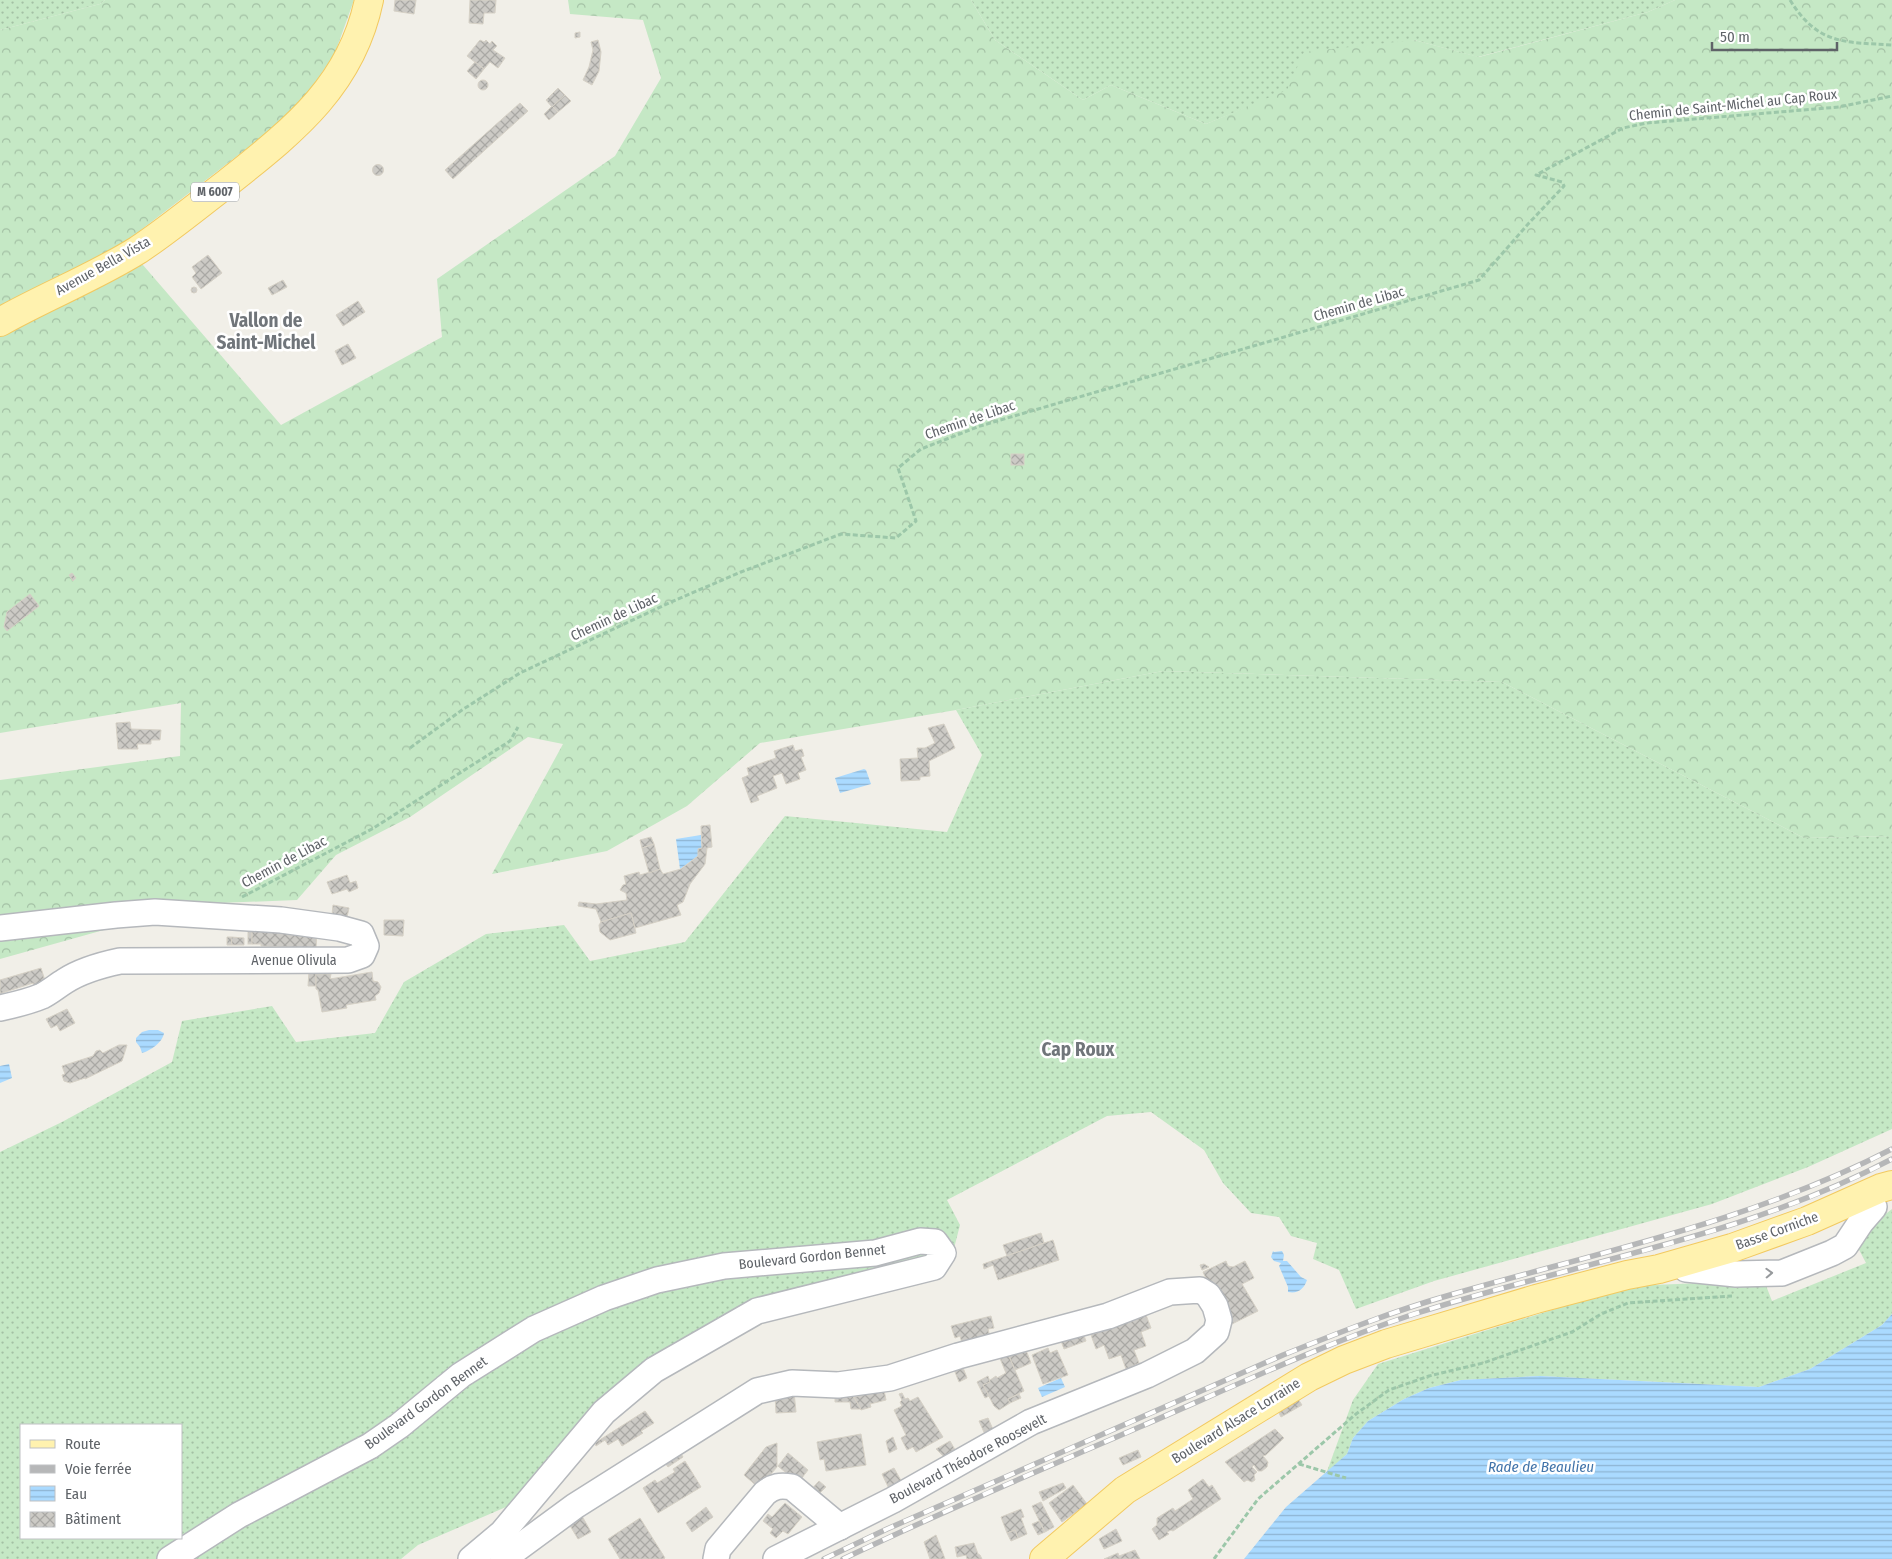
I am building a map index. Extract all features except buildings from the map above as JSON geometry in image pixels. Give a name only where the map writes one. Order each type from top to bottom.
[{"type":"main road","name":"Avenue Bella Vista","points":[[0,322],[137,250],[177,222],[274,145],[309,112],[342,71],[359,34],[369,0]]},
{"type":"main road","name":"Basse Corniche","points":[[1450,1324],[1618,1277],[1659,1269],[1775,1233],[1892,1185]]},
{"type":"main road","name":"Basse Corniche","points":[[1659,1269],[1686,1269],[1778,1249],[1812,1236],[1883,1202]]},
{"type":"main road","name":"Boulevard Alsace Lorraine","points":[[1044,1559],[1101,1509],[1126,1490],[1309,1377],[1344,1360],[1386,1344],[1450,1324]]},
{"type":"street","name":"Avenue Olivula","points":[[0,928],[155,912],[227,916],[339,928],[361,934],[366,946],[362,955],[348,960],[120,961],[103,964],[84,971],[66,980],[44,995],[29,1001],[0,1008]]},
{"type":"street","name":"Boulevard Gordon Bennet","points":[[170,1559],[239,1515],[370,1446],[399,1426],[461,1375],[534,1329],[604,1298],[657,1280],[724,1266],[875,1253],[920,1241],[935,1242],[943,1253],[934,1267],[757,1311],[654,1370],[604,1412],[502,1532],[471,1559]]},
{"type":"street","name":"Boulevard Théodore Roosevelt","points":[[503,1559],[575,1506],[757,1391],[792,1383],[838,1385],[890,1378],[958,1356],[1108,1316],[1170,1292],[1200,1290],[1208,1295],[1215,1306],[1218,1320],[1216,1332],[1195,1351],[1147,1375],[1031,1422],[893,1500],[776,1559]]},
{"type":"street","points":[[716,1559],[718,1549],[765,1493],[773,1487],[783,1485],[792,1487],[840,1526]]},
{"type":"path","points":[[1790,0],[1798,14],[1820,34],[1842,42],[1892,45]]},
{"type":"path","name":"Chemin de Saint-Michel au Cap Roux","points":[[1479,280],[1564,186],[1562,182],[1536,175],[1623,128],[1647,123],[1839,107],[1892,96]]},
{"type":"path","name":"Chemin de Libac","points":[[410,748],[462,710],[520,673],[671,602],[741,572],[841,534],[896,538],[916,521],[898,468],[921,449],[980,426],[1479,280]]},
{"type":"path","name":"Chemin de Libac","points":[[241,898],[372,829],[510,741],[518,727]]},
{"type":"path","points":[[1214,1559],[1258,1499],[1356,1414],[1389,1390],[1429,1376],[1483,1363],[1572,1332],[1601,1314],[1628,1303],[1719,1298],[1738,1295]]},
{"type":"path","points":[[1299,1463],[1346,1478]]},
{"type":"green space","points":[[0,0],[105,0],[100,4],[0,30]]},
{"type":"green space","points":[[105,0],[354,0],[335,53],[297,110],[124,243],[281,425],[442,337],[437,279],[615,156],[661,78],[643,20],[570,14],[568,0],[971,0],[995,40],[1083,100],[1111,85],[1206,124],[1287,90],[1304,52],[1414,40],[1479,57],[1648,12],[1675,0],[1892,0],[1892,836],[1804,838],[1502,682],[1163,671],[956,710],[760,743],[687,806],[607,851],[492,874],[563,744],[528,737],[410,817],[336,855],[297,900],[166,905],[111,928],[0,959],[0,780],[180,756],[181,703],[0,733],[0,30],[100,4]]},
{"type":"green space","points":[[971,0],[1675,0],[1648,12],[1478,57],[1414,40],[1206,124],[1111,85],[1083,100],[995,40]]},
{"type":"green space","points":[[1163,671],[1502,682],[1804,838],[1892,836],[1892,1129],[1808,1167],[1712,1204],[1434,1281],[1356,1309],[1339,1270],[1313,1259],[1317,1243],[1291,1236],[1279,1217],[1251,1213],[1223,1183],[1204,1150],[1151,1112],[1107,1116],[947,1200],[960,1225],[952,1256],[754,1318],[657,1375],[600,1424],[548,1489],[418,1545],[401,1559],[0,1559],[0,1152],[62,1122],[172,1062],[182,1021],[272,1006],[296,1042],[375,1033],[404,982],[486,934],[564,925],[590,961],[685,942],[785,816],[947,832],[982,755],[956,710]]},
{"type":"green space","points":[[1892,1209],[1892,1314],[1882,1325],[1810,1369],[1759,1387],[1540,1376],[1461,1380],[1429,1388],[1404,1399],[1368,1421],[1353,1438],[1347,1454],[1326,1474],[1353,1400],[1378,1364],[1629,1286],[1726,1282],[1765,1283],[1772,1301],[1866,1263],[1856,1244],[1874,1223]]},
{"type":"water","points":[[864,769],[871,784],[840,793],[835,778]]},
{"type":"water","points":[[701,835],[702,848],[698,849],[698,856],[680,869],[676,839]]},
{"type":"water","points":[[158,1030],[164,1033],[156,1046],[142,1053],[136,1038],[142,1032]]},
{"type":"water","points":[[9,1064],[12,1078],[0,1083],[0,1066]]},
{"type":"water","points":[[1273,1251],[1282,1251],[1284,1255],[1283,1261],[1287,1261],[1301,1277],[1307,1280],[1300,1290],[1288,1292],[1288,1287],[1279,1266],[1281,1263],[1274,1261],[1271,1257]]},
{"type":"water","name":"Rade de Beaulieu","points":[[1892,1314],[1892,1559],[1244,1559],[1286,1507],[1347,1454],[1353,1438],[1368,1421],[1404,1399],[1429,1388],[1461,1380],[1540,1376],[1759,1387],[1810,1369],[1882,1325]]},
{"type":"water","points":[[1061,1378],[1065,1387],[1042,1397],[1038,1388]]},
{"type":"railway","points":[[824,1559],[887,1529],[1283,1355],[1345,1331],[1429,1301],[1619,1249],[1730,1215],[1785,1196],[1839,1174],[1892,1149]]},
{"type":"railway","points":[[843,1559],[917,1524],[1277,1367],[1379,1326],[1474,1296],[1717,1229],[1777,1209],[1835,1186],[1892,1159]]},
{"type":"district","name":"Vallon de Saint-Michel","points":[[266,331]]},
{"type":"district","name":"Cap Roux","points":[[1078,1049]]}]
